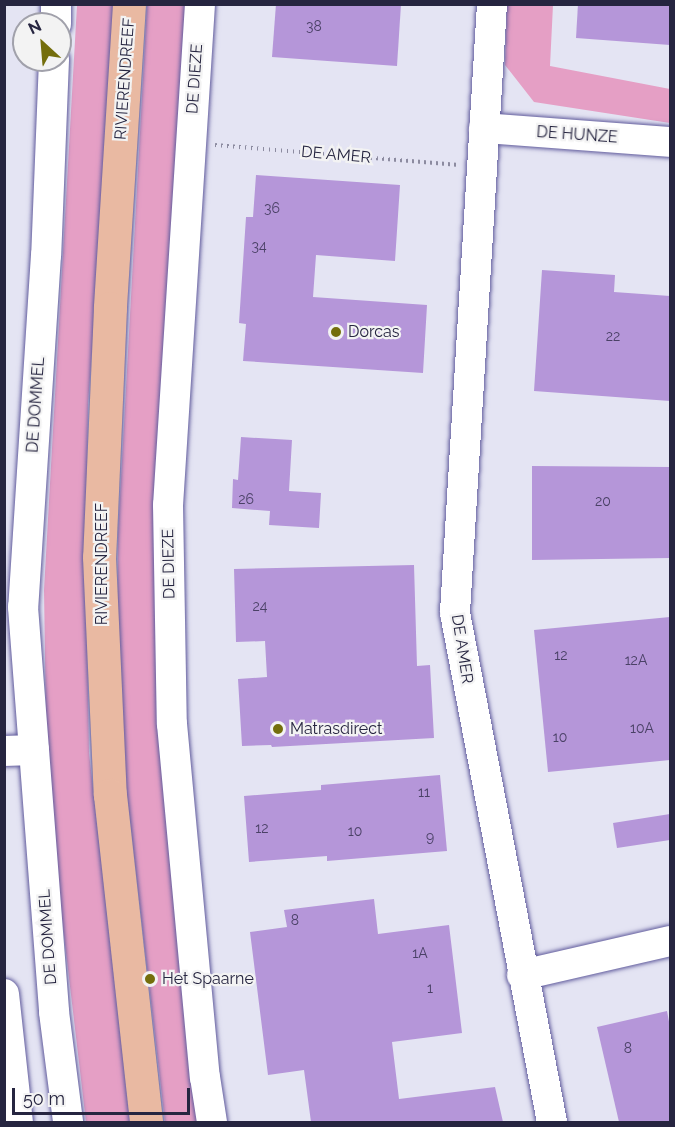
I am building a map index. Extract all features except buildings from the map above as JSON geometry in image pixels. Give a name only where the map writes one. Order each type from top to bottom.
[{"type":"main road","name":"RIVIERENDREEF","points":[[129,4],[110,308],[99,557],[110,795],[146,1122]]},
{"type":"street","name":"DE DIEZE","points":[[200,4],[168,505],[172,724],[205,1077],[212,1122]]},
{"type":"street","name":"DE AMER","points":[[492,4],[455,613],[522,975],[552,1122]]},
{"type":"street","name":"DE DOMMEL","points":[[54,72],[46,255],[23,607],[54,1012],[68,1122]]},
{"type":"street","name":"DE HUNZE","points":[[484,128],[670,142]]},
{"type":"street","points":[[4,751],[34,750]]},
{"type":"street","points":[[522,975],[670,941]]},
{"type":"street","points":[[4,994],[18,1122]]},
{"type":"path","name":"DE AMER","points":[[190,143],[481,167]]},
{"type":"shaded area","points":[[77,5],[119,5],[88,403],[86,567],[89,753],[131,1122],[86,1122],[47,791],[44,590]]},
{"type":"shaded area","points":[[147,5],[190,5],[164,448],[209,1122],[165,1122],[117,709],[118,534]]},
{"type":"shaded area","points":[[507,5],[553,5],[550,66],[670,89],[670,123],[534,102],[505,65]]},
{"type":"place","name":"Dorcas","points":[[336,332]]},
{"type":"place","name":"Matrasdirect","points":[[278,729]]},
{"type":"place","name":"Het Spaarne","points":[[150,979]]}]
